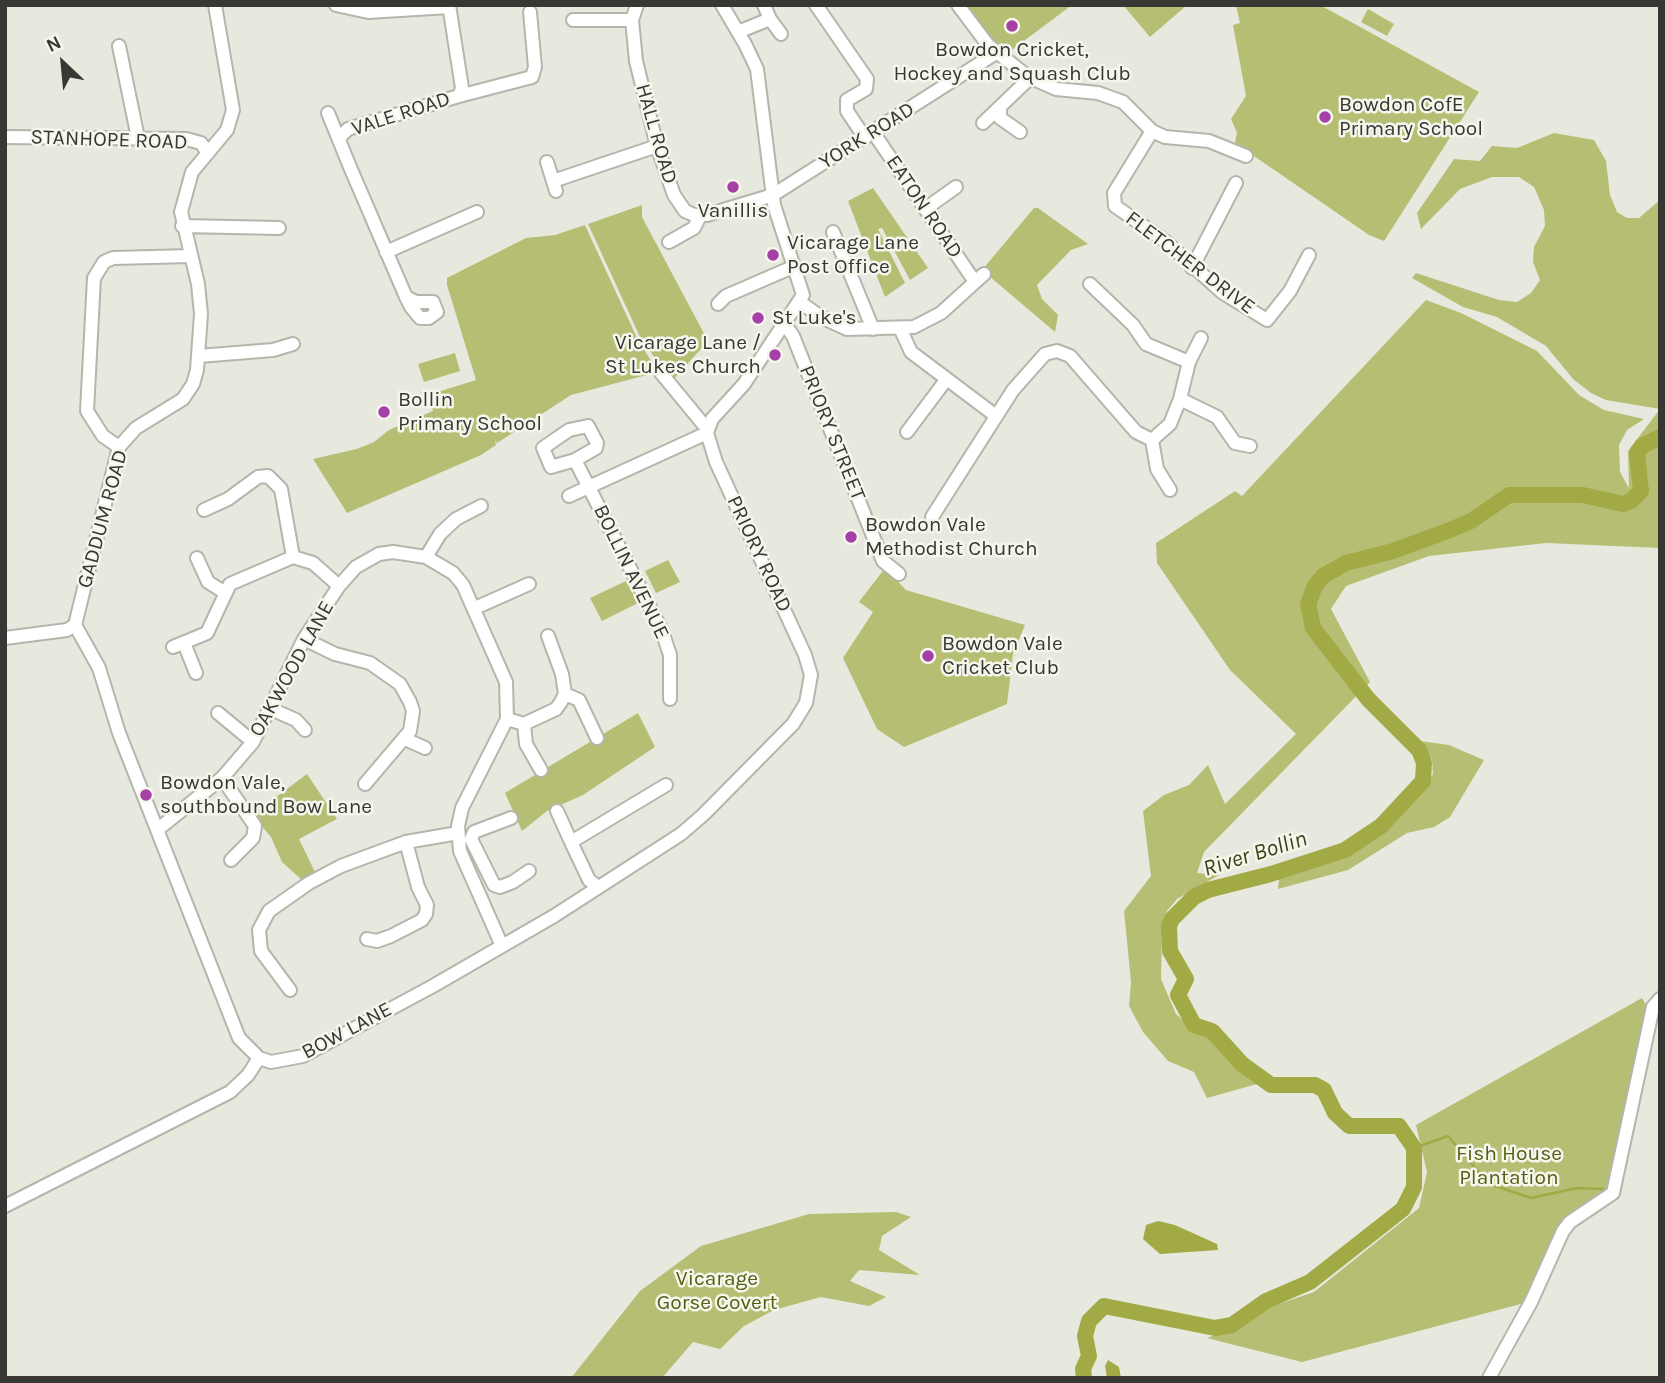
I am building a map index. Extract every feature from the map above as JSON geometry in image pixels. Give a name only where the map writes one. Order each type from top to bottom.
[{"type":"street","name":"GADDUM ROAD","points":[[75,625],[119,447],[136,428],[183,399],[193,384],[199,356],[201,314],[191,256],[182,226],[187,183],[228,130],[233,110],[215,5]]},
{"type":"street","points":[[336,5],[368,12],[449,6]]},
{"type":"street","name":"HALL ROAD","points":[[637,5],[632,20],[636,61],[666,177],[679,204],[689,213],[700,216]]},
{"type":"street","points":[[661,373],[708,430],[724,403],[744,384],[801,303],[803,287],[773,195],[757,69],[722,5]]},
{"type":"street","points":[[764,5],[781,34]]},
{"type":"street","name":"EATON ROAD","points":[[816,5],[867,79],[866,89],[847,100],[847,111],[869,135],[980,278],[927,321],[900,328]]},
{"type":"street","points":[[958,5],[996,53],[1031,77],[1056,89],[1098,93],[1123,102],[1152,131],[1176,140],[1209,141],[1246,156]]},
{"type":"street","name":"VALE ROAD","points":[[339,138],[348,130],[458,96],[462,88],[449,6]]},
{"type":"street","points":[[458,96],[532,77],[535,67],[530,12]]},
{"type":"street","points":[[738,32],[771,19]]},
{"type":"street","points":[[573,20],[632,20]]},
{"type":"street","points":[[119,46],[138,138]]},
{"type":"street","name":"YORK ROAD","points":[[773,195],[996,53]]},
{"type":"street","points":[[984,123],[1031,77]]},
{"type":"street","points":[[1000,108],[1000,118],[1020,132]]},
{"type":"street","points":[[328,113],[406,297]]},
{"type":"street","name":"FLETCHER DRIVE","points":[[1152,131],[1114,193],[1115,206],[1165,241],[1223,293],[1267,320],[1290,291],[1309,255]]},
{"type":"street","name":"STANHOPE ROAD","points":[[5,137],[186,139],[201,143],[208,153]]},
{"type":"street","points":[[547,162],[555,186],[657,146]]},
{"type":"street","points":[[1192,268],[1236,183]]},
{"type":"street","points":[[925,209],[956,187]]},
{"type":"street","points":[[670,242],[694,228],[700,216],[773,195]]},
{"type":"street","points":[[386,251],[477,212]]},
{"type":"street","points":[[182,226],[279,228]]},
{"type":"street","points":[[833,232],[873,329]]},
{"type":"street","points":[[119,447],[103,436],[87,411],[94,278],[104,262],[113,258],[191,256]]},
{"type":"street","points":[[718,304],[726,296],[795,266]]},
{"type":"street","points":[[1090,284],[1133,325],[1146,344],[1189,362]]},
{"type":"street","points":[[801,303],[821,317],[847,329],[900,328],[911,352],[996,416]]},
{"type":"street","name":"PRIORY STREET","points":[[786,326],[793,336],[883,561],[899,574]]},
{"type":"street","points":[[932,517],[996,416],[1045,354],[1062,352],[1136,432],[1145,440],[1152,440],[1170,424],[1180,399],[1189,362],[1201,338]]},
{"type":"street","points":[[199,356],[273,350],[293,344]]},
{"type":"street","points":[[907,432],[946,380]]},
{"type":"street","points":[[1180,399],[1217,417],[1235,443],[1250,446]]},
{"type":"street","name":"BOLLIN AVENUE","points":[[589,487],[708,430]]},
{"type":"street","name":"PRIORY ROAD","points":[[708,430],[716,462],[805,655],[811,675]]},
{"type":"street","points":[[1152,440],[1157,469],[1170,490]]},
{"type":"street","name":"BOLLIN AVENUE","points":[[575,460],[667,643],[671,676],[670,699]]},
{"type":"street","points":[[204,510],[228,499],[258,477],[268,476],[281,489],[293,557]]},
{"type":"street","points":[[569,496],[589,487]]},
{"type":"street","points":[[426,557],[440,534],[456,519],[481,506]]},
{"type":"street","name":"OAKWOOD LANE","points":[[157,830],[222,778],[253,743],[304,639],[339,586],[356,567],[379,554],[393,552],[426,557],[453,573],[463,585],[506,682],[507,719],[463,808],[458,833],[460,851],[502,947]]},
{"type":"street","points":[[196,673],[179,645],[207,633],[217,615],[224,592],[239,578],[293,557],[313,563],[339,586]]},
{"type":"street","points":[[197,558],[208,582],[224,592]]},
{"type":"street","points":[[475,608],[529,584]]},
{"type":"street","points":[[5,638],[67,630],[75,625],[99,668],[119,733],[239,1038],[258,1058],[248,1075],[230,1092],[5,1206]]},
{"type":"street","points":[[507,719],[524,724],[556,709],[565,694],[562,674],[548,636]]},
{"type":"street","points":[[304,639],[335,654],[370,663],[400,684],[413,711],[405,739],[365,784]]},
{"type":"street","name":"BOW LANE","points":[[258,1058],[285,1062],[303,1056],[502,947],[681,834],[734,785],[793,724],[806,703],[811,675]]},
{"type":"street","points":[[565,694],[579,700],[597,738]]},
{"type":"street","points":[[271,709],[296,720],[305,730]]},
{"type":"street","points":[[218,713],[253,743]]},
{"type":"street","points":[[524,724],[526,744],[541,770]]},
{"type":"street","points":[[405,739],[425,748]]},
{"type":"street","points":[[222,778],[256,826],[253,838],[231,860]]},
{"type":"street","points":[[571,842],[666,785]]},
{"type":"street","points":[[557,811],[589,880],[598,887]]},
{"type":"street","points":[[511,818],[471,835],[484,869],[494,884],[500,887],[526,877],[529,871]]},
{"type":"street","points":[[290,990],[261,951],[259,930],[269,911],[309,883],[341,866],[405,842],[458,833]]},
{"type":"street","points":[[367,939],[377,942],[422,920],[426,914],[427,905],[418,887],[405,842]]},
{"type":"street","points":[[470,875],[484,869]]},
{"type":"street","points":[[1489,1378],[1531,1302],[1563,1231],[1570,1222],[1614,1192],[1653,1007],[1660,999]]},
{"type":"green space","name":"Bowdon Cricket, Hockey and Squash Club","points":[[964,5],[1072,5],[1005,55]]},
{"type":"green space","points":[[1123,5],[1186,5],[1186,6],[1150,37]]},
{"type":"green space","name":"Bowdon CofE Primary School","points":[[1236,5],[1320,5],[1479,92],[1384,241],[1369,235],[1235,143],[1237,133],[1231,119],[1246,96],[1233,25],[1240,23]]},
{"type":"green space","points":[[1368,9],[1394,24],[1387,36],[1361,22]]},
{"type":"green space","points":[[1554,133],[1594,140],[1606,161],[1610,195],[1617,212],[1627,218],[1639,218],[1660,200],[1660,409],[1606,400],[1591,393],[1573,379],[1546,346],[1497,317],[1463,307],[1412,278],[1416,273],[1499,300],[1517,302],[1531,293],[1540,280],[1533,262],[1534,247],[1545,226],[1544,210],[1534,187],[1519,177],[1492,177],[1460,189],[1421,229],[1417,213],[1454,159],[1480,161],[1492,146],[1517,148]]},
{"type":"green space","points":[[873,188],[928,268],[910,280],[882,228],[878,229],[905,283],[885,297],[848,201]]},
{"type":"green space","points":[[642,205],[642,217],[708,341],[672,381],[641,339],[588,224]]},
{"type":"green space","points":[[1034,208],[1038,208],[1088,244],[1071,250],[1037,285],[1042,299],[1058,315],[1055,332],[982,270]]},
{"type":"green space","points":[[585,225],[637,338],[658,372],[571,395],[497,443],[495,440],[496,445],[481,455],[347,513],[313,459],[357,449],[374,442],[389,430],[433,411],[428,395],[476,380],[447,278],[526,238],[555,235]]},
{"type":"green space","points":[[1426,300],[1461,313],[1537,351],[1579,395],[1604,410],[1644,419],[1627,430],[1619,445],[1620,472],[1629,488],[1628,451],[1660,409],[1660,548],[1546,543],[1429,556],[1346,586],[1331,609],[1370,682],[1204,852],[1197,873],[1219,875],[1177,899],[1167,911],[1162,933],[1161,979],[1176,1014],[1193,1029],[1211,1034],[1223,1054],[1257,1084],[1207,1098],[1194,1072],[1168,1061],[1143,1032],[1129,1006],[1131,982],[1124,911],[1151,876],[1143,811],[1164,795],[1189,785],[1208,765],[1225,804],[1296,734],[1230,670],[1157,563],[1156,543],[1235,491],[1242,496]]},
{"type":"green space","points":[[455,353],[460,371],[424,382],[418,364]]},
{"type":"green space","points":[[668,560],[680,582],[656,593],[645,571]]},
{"type":"green space","name":"Bowdon Vale Cricket Club","points":[[885,568],[906,590],[1025,625],[1013,654],[1007,704],[904,747],[877,729],[843,658],[873,612],[859,602]]},
{"type":"green space","points":[[626,581],[638,603],[602,621],[590,598]]},
{"type":"green space","points":[[638,713],[655,747],[583,795],[547,811],[522,831],[505,793]]},
{"type":"green space","points":[[1420,741],[1449,745],[1484,760],[1450,817],[1434,827],[1407,833],[1348,870],[1278,889],[1279,879],[1338,860],[1385,829],[1416,800],[1433,774],[1432,760]]},
{"type":"green space","points":[[307,774],[337,819],[299,839],[316,874],[303,881],[282,862],[271,837],[252,815]]},
{"type":"green space","name":"Fish House Plantation","points":[[1642,998],[1650,1012],[1611,1191],[1567,1221],[1528,1302],[1302,1362],[1207,1338],[1252,1320],[1270,1307],[1314,1292],[1419,1208],[1427,1172],[1416,1125]]},
{"type":"green space","name":"Vicarage Gorse Covert","points":[[896,1212],[911,1217],[882,1236],[879,1250],[920,1275],[859,1270],[850,1281],[886,1297],[869,1306],[821,1297],[774,1310],[744,1326],[720,1349],[693,1342],[662,1378],[571,1378],[640,1291],[701,1246],[809,1214]]},
{"type":"shaded area","points":[[1158,1221],[1175,1225],[1217,1244],[1218,1250],[1160,1254],[1143,1239],[1146,1225]]},
{"type":"shaded area","points":[[1108,1360],[1119,1367],[1121,1378],[1107,1378],[1105,1366]]},
{"type":"waterway","name":"River Bollin","points":[[1084,1378],[1083,1369],[1089,1356],[1085,1336],[1089,1321],[1104,1306],[1215,1328],[1232,1325],[1266,1301],[1310,1282],[1403,1209],[1414,1187],[1414,1148],[1399,1126],[1349,1126],[1335,1113],[1324,1090],[1315,1085],[1271,1085],[1242,1064],[1212,1031],[1194,1025],[1178,995],[1186,979],[1170,951],[1169,926],[1172,919],[1194,897],[1208,890],[1271,874],[1345,850],[1381,826],[1423,781],[1424,763],[1419,750],[1368,699],[1313,628],[1308,604],[1315,586],[1323,576],[1346,563],[1393,551],[1450,530],[1471,521],[1509,495],[1583,495],[1623,504],[1631,501],[1641,491],[1637,453],[1642,446],[1660,437]]},
{"type":"waterway","points":[[1414,1148],[1448,1136],[1489,1184],[1531,1198],[1577,1188],[1603,1189]]},
{"type":"place","name":"Bowdon Cricket, Hockey and Squash Club","points":[[1012,26]]},
{"type":"place","name":"Bowdon CofE Primary School","points":[[1325,117]]},
{"type":"place","name":"Vanillis","points":[[733,187]]},
{"type":"place","name":"Vicarage Lane Post Office","points":[[773,255]]},
{"type":"place","name":"St Luke's","points":[[758,318]]},
{"type":"place","name":"Vicarage Lane / St Lukes Church","points":[[775,355]]},
{"type":"place","name":"Bollin Primary School","points":[[384,412]]},
{"type":"place","name":"Bowdon Vale Methodist Church","points":[[851,537]]},
{"type":"place","name":"Bowdon Vale Cricket Club","points":[[928,656]]},
{"type":"place","name":"Bowdon Vale, southbound Bow Lane","points":[[146,795]]}]
